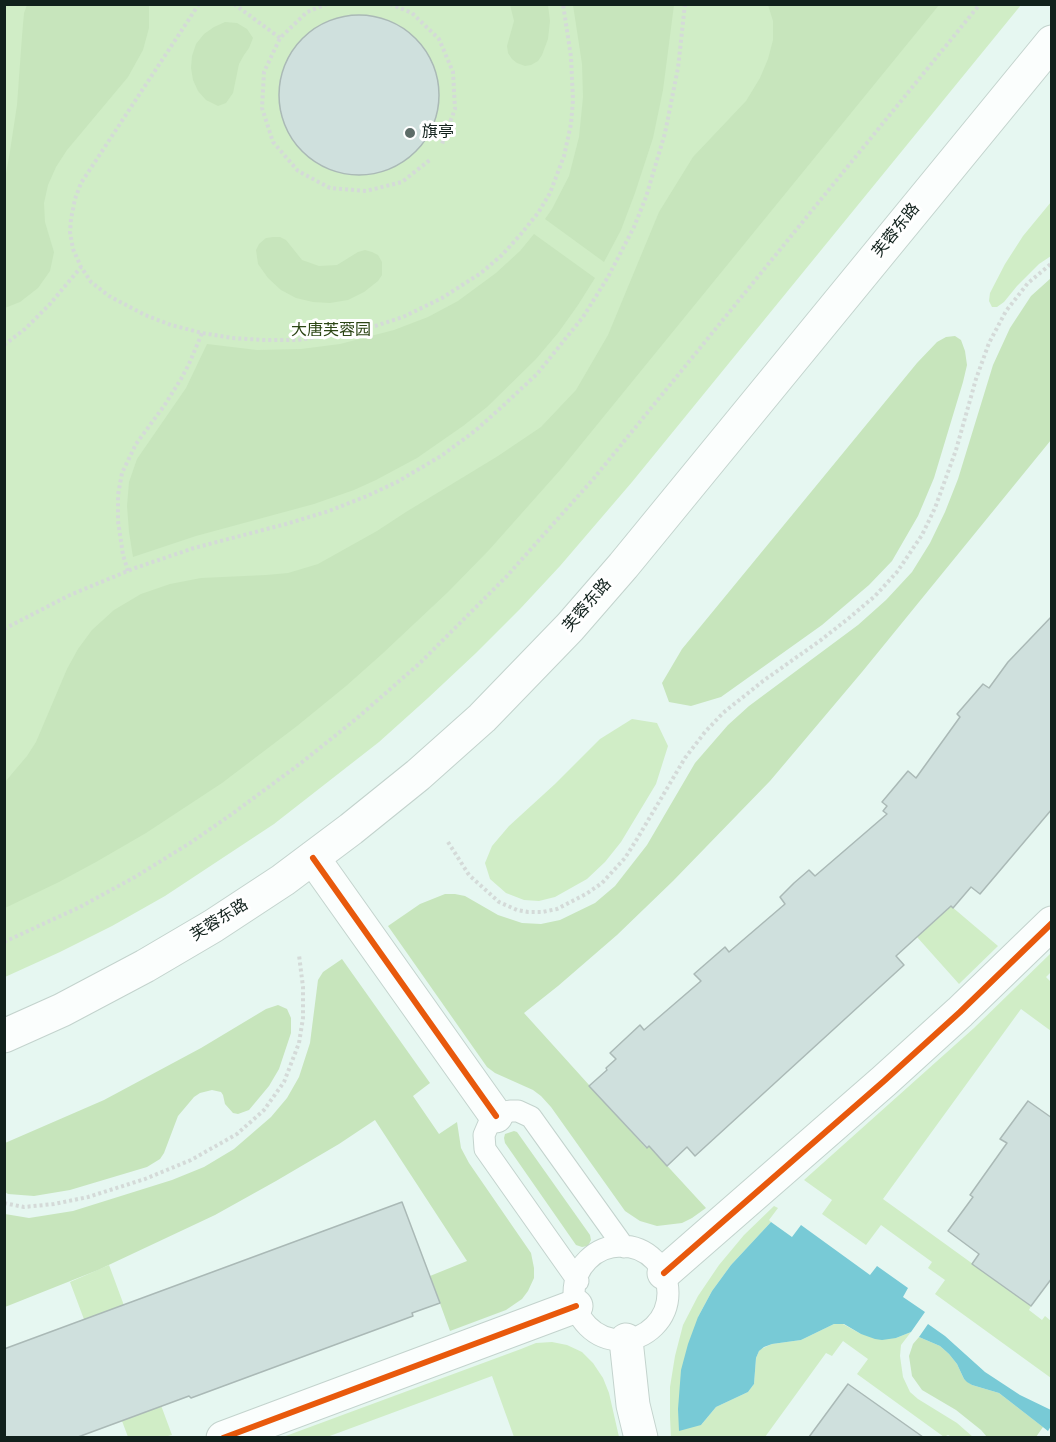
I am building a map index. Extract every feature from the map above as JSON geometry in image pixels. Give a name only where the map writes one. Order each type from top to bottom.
[{"type":"main road","name":"芙蓉东路","points":[[4,1036],[62,1010],[145,966],[213,926],[283,880],[418,775],[482,718],[570,627],[623,566],[1052,42]]},
{"type":"main road","points":[[313,858],[496,1116]]},
{"type":"main road","points":[[664,1273],[892,1074],[1052,923]]},
{"type":"main road","points":[[223,1437],[577,1289]]},
{"type":"main road","points":[[626,1340],[633,1405],[641,1437]]},
{"type":"lane","points":[[577,1289],[485,1149],[484,1135],[490,1121],[510,1111],[518,1111],[531,1117],[624,1247]]},
{"type":"lane","points":[[613,1246],[624,1247],[631,1247],[649,1255],[664,1273],[668,1286],[667,1304],[659,1321],[645,1334],[626,1340],[610,1339],[593,1332],[580,1317],[577,1289],[582,1265],[596,1253],[613,1246]]},
{"type":"path","points":[[199,4],[81,183],[70,225],[74,254],[92,282],[103,292],[145,315],[202,333],[248,339],[297,340],[372,327],[403,317],[442,298],[482,273],[530,224],[550,193],[567,147],[571,124],[573,92],[570,45],[563,4]]},
{"type":"path","points":[[234,4],[280,38]]},
{"type":"path","points":[[327,4],[307,12],[280,38],[264,72],[262,108],[273,142],[298,171],[330,188],[366,191],[402,182],[431,159]]},
{"type":"path","points":[[390,4],[412,13],[439,39],[453,72],[455,109],[442,144]]},
{"type":"path","points":[[4,629],[70,595],[128,571],[194,548],[349,504],[382,489],[441,456],[475,431],[506,403],[537,374],[583,317],[627,241],[640,211],[665,133],[678,68],[685,4]]},
{"type":"path","points":[[4,942],[80,907],[190,843],[310,756],[420,663],[507,576],[595,477],[980,4]]},
{"type":"path","points":[[448,842],[469,875],[499,902],[517,910],[535,912],[557,909],[602,883],[625,858],[685,759],[723,713],[849,618],[875,596],[897,572],[922,535],[935,508],[956,450],[976,379],[989,344],[1006,311],[1029,283],[1052,264]]},
{"type":"path","points":[[4,345],[25,329],[50,304],[81,267]]},
{"type":"path","points":[[128,571],[118,521],[118,495],[122,473],[136,444],[181,379],[202,333]]},
{"type":"path","points":[[4,1203],[24,1207],[88,1197],[145,1179],[191,1160],[237,1134],[264,1110],[284,1082],[299,1043],[303,1018],[303,987],[298,955]]},
{"type":"green space","name":"大唐芙蓉园","points":[[5,5],[1021,5],[632,482],[560,566],[476,653],[379,742],[274,824],[165,896],[112,926],[5,977]]},
{"type":"green space","points":[[27,5],[149,5],[149,28],[143,50],[128,77],[67,150],[48,185],[44,203],[45,222],[54,252],[50,271],[38,288],[20,302],[5,308],[5,179],[17,105],[24,13]]},
{"type":"green space","points":[[510,5],[548,5],[550,21],[548,39],[542,55],[531,65],[525,66],[517,63],[508,53],[507,46],[514,21]]},
{"type":"green space","points":[[573,5],[674,5],[663,90],[653,138],[621,230],[604,262],[545,219],[569,176],[579,137],[583,97],[582,64]]},
{"type":"green space","points":[[768,5],[939,5],[561,469],[448,592],[346,686],[222,783],[146,833],[96,862],[5,908],[5,782],[36,742],[67,669],[92,630],[114,610],[141,594],[170,584],[201,578],[288,573],[318,564],[377,531],[541,427],[576,390],[608,335],[659,212],[693,157],[746,101],[760,78],[773,40],[773,21]]},
{"type":"green space","points":[[225,22],[237,23],[247,29],[253,38],[239,64],[233,93],[226,103],[218,106],[206,100],[198,91],[193,80],[192,56],[196,44],[204,34]]},
{"type":"green space","points":[[1051,202],[1051,256],[1039,264],[1004,302],[997,307],[992,307],[989,301],[990,293],[1005,264],[1023,236]]},
{"type":"green space","points":[[534,234],[595,278],[558,333],[536,359],[487,407],[417,458],[354,490],[314,504],[196,536],[133,557],[127,506],[129,482],[137,459],[186,388],[207,344],[257,350],[301,349],[340,344],[394,330],[428,317],[458,301],[496,273],[520,251]]},
{"type":"green space","points":[[266,238],[286,240],[302,260],[319,266],[337,265],[365,250],[372,252],[378,255],[382,262],[382,275],[364,292],[348,300],[330,303],[296,298],[281,290],[258,264],[256,250],[259,244]]},
{"type":"green space","points":[[1051,278],[1051,440],[770,781],[617,935],[524,1013],[646,1148],[649,1146],[706,1208],[682,1223],[657,1226],[640,1221],[625,1211],[541,1096],[487,1067],[388,926],[420,904],[445,894],[465,896],[498,915],[522,923],[541,924],[560,920],[595,903],[615,886],[647,845],[695,763],[728,725],[749,706],[858,625],[912,572],[945,512],[958,479],[993,365],[1010,328],[1031,296]]},
{"type":"green space","points":[[955,336],[961,340],[965,351],[967,365],[963,382],[934,478],[918,516],[892,561],[869,585],[822,625],[721,697],[691,706],[669,702],[662,683],[682,649],[917,363],[937,342],[946,337]]},
{"type":"green space","points":[[632,719],[657,723],[668,746],[656,784],[621,842],[587,879],[555,897],[539,901],[524,900],[506,893],[490,879],[485,863],[492,846],[509,826],[600,739]]},
{"type":"green space","points":[[951,906],[998,946],[959,984],[917,937]]},
{"type":"green space","points":[[1051,953],[1051,972],[1046,977],[1051,982],[1051,1031],[1021,1009],[883,1199],[1031,1306],[1029,1310],[1042,1320],[1045,1316],[1051,1321],[1051,1378],[935,1294],[945,1280],[928,1268],[932,1262],[881,1225],[866,1245],[822,1214],[832,1200],[804,1180],[974,1028]]},
{"type":"green space","points":[[342,959],[430,1083],[413,1096],[439,1134],[457,1122],[461,1148],[469,1163],[531,1253],[534,1278],[522,1299],[506,1310],[450,1331],[430,1276],[467,1261],[375,1120],[339,1144],[215,1215],[98,1270],[5,1307],[5,1214],[29,1218],[73,1211],[172,1180],[204,1167],[234,1149],[271,1117],[287,1098],[299,1077],[310,1043],[318,980],[323,972]]},
{"type":"green space","points":[[278,1005],[287,1009],[291,1018],[291,1033],[279,1069],[269,1086],[249,1110],[238,1114],[233,1113],[225,1104],[221,1092],[212,1090],[200,1093],[178,1116],[160,1159],[147,1167],[70,1190],[34,1196],[5,1192],[5,1143],[104,1100],[201,1048],[266,1009]]},
{"type":"green space","points":[[517,1132],[590,1235],[591,1240],[588,1246],[576,1245],[505,1143],[505,1134]]},
{"type":"green space","points":[[774,1206],[778,1208],[769,1220],[771,1222],[731,1265],[712,1291],[698,1317],[701,1425],[716,1407],[748,1392],[754,1384],[756,1358],[761,1349],[772,1344],[801,1340],[834,1324],[843,1324],[861,1334],[896,1338],[911,1332],[901,1345],[900,1356],[903,1377],[910,1392],[957,1423],[973,1437],[948,1435],[944,1437],[857,1374],[868,1359],[843,1341],[832,1356],[826,1353],[765,1437],[671,1438],[670,1387],[683,1325],[698,1296],[719,1265],[744,1235]]},
{"type":"green space","points":[[109,1265],[172,1435],[128,1437],[70,1282]]},
{"type":"green space","points":[[919,1337],[940,1346],[949,1354],[964,1379],[972,1385],[999,1393],[1043,1427],[1036,1437],[987,1437],[956,1410],[922,1390],[912,1376],[909,1356],[913,1344]]},
{"type":"green space","points":[[552,1342],[567,1345],[582,1352],[593,1363],[609,1393],[619,1437],[514,1437],[492,1376],[327,1437],[283,1437],[536,1343]]},
{"type":"water","points":[[771,1222],[792,1237],[801,1225],[870,1275],[877,1266],[908,1288],[903,1297],[925,1312],[911,1332],[896,1338],[875,1339],[844,1324],[834,1324],[801,1340],[764,1347],[756,1358],[754,1384],[748,1392],[716,1407],[701,1425],[679,1431],[681,1370],[698,1317],[712,1291],[731,1265]]},
{"type":"water","points":[[928,1324],[985,1372],[1020,1395],[1051,1410],[1051,1426],[1048,1431],[999,1393],[967,1382],[949,1354],[940,1346],[919,1337]]},
{"type":"building","points":[[359,15],[375,16],[390,21],[404,28],[416,38],[426,50],[433,64],[438,79],[438,111],[433,126],[426,140],[416,152],[404,162],[390,169],[375,174],[359,175],[343,174],[328,169],[314,162],[302,152],[292,140],[285,126],[280,111],[279,95],[280,79],[285,64],[292,50],[302,38],[314,28],[328,21],[343,16]]},
{"type":"building","points":[[1052,616],[1052,809],[980,894],[971,887],[953,908],[951,906],[896,956],[904,965],[695,1156],[687,1147],[667,1166],[589,1086],[616,1059],[610,1053],[640,1025],[644,1030],[701,981],[694,974],[725,947],[729,952],[785,904],[780,897],[809,870],[815,876],[887,814],[883,811],[887,806],[882,802],[908,771],[916,778],[960,717],[957,714],[983,684],[989,688],[1008,662]]},
{"type":"building","points":[[1028,1101],[1052,1118],[1052,1278],[1031,1306],[972,1264],[979,1254],[948,1231],[973,1197],[970,1195],[1007,1143],[1000,1139]]},
{"type":"building","points":[[402,1202],[440,1303],[412,1313],[413,1316],[78,1437],[4,1437],[4,1349]]},
{"type":"building","points":[[848,1384],[923,1437],[809,1437]]},
{"type":"cycle path","points":[[313,858],[496,1116]]},
{"type":"cycle path","points":[[664,1273],[884,1081],[960,1012],[1052,923]]},
{"type":"cycle path","points":[[223,1438],[576,1306]]},
{"type":"place","name":"旗亭","points":[[410,133]]}]
